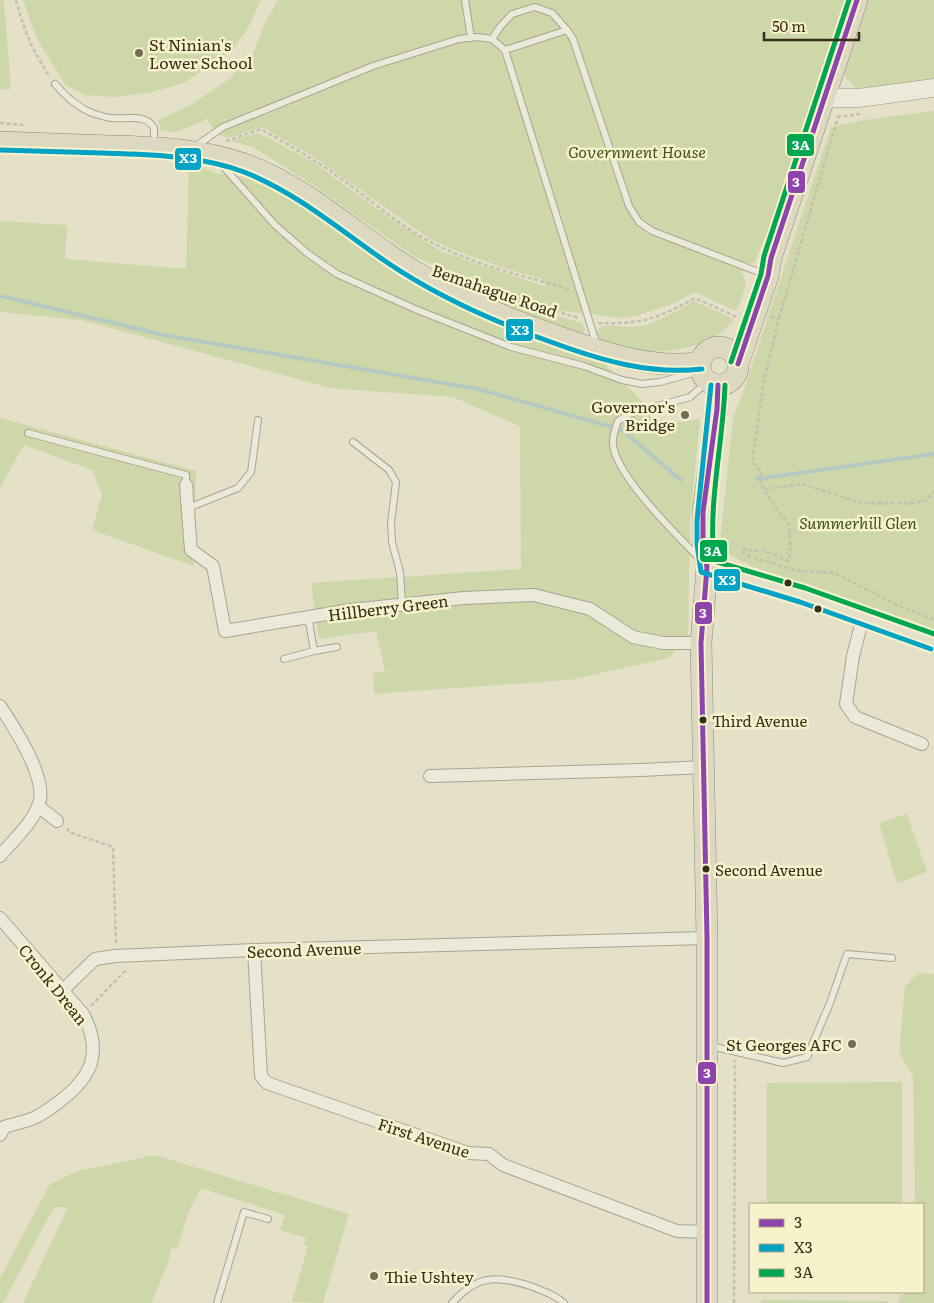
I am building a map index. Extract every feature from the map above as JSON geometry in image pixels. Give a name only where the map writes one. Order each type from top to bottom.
[{"type":"highway","points":[[707,375],[724,384],[735,376],[766,269],[856,0]]},
{"type":"highway","name":"Bemahague Road","points":[[0,142],[154,147],[189,151],[213,145],[244,164],[277,179],[317,202],[428,280],[465,299],[537,329],[599,351],[637,361],[686,364],[707,375]]},
{"type":"highway","points":[[707,1303],[708,1045],[701,643],[707,567],[703,544],[703,512],[717,409],[707,375],[706,353],[720,347],[743,320],[766,269]]},
{"type":"highway","points":[[720,347],[730,351],[738,364]]},
{"type":"main road","points":[[824,98],[859,98],[934,88]]},
{"type":"main road","points":[[707,567],[802,595],[934,642]]},
{"type":"street","name":"Hillberry Green","points":[[186,485],[191,550],[213,566],[225,631],[308,616],[402,604],[464,598],[534,595],[590,609],[633,637],[663,643],[701,643]]},
{"type":"street","points":[[864,617],[852,656],[846,704],[855,717],[922,744]]},
{"type":"street","points":[[0,706],[20,737],[37,776],[40,798],[32,818],[0,856]]},
{"type":"street","points":[[430,776],[641,770],[704,766]]},
{"type":"street","points":[[38,806],[57,821]]},
{"type":"street","name":"Cronk Drean","points":[[0,918],[83,1014],[89,1025],[94,1053],[92,1064],[87,1074],[72,1092],[34,1118],[1,1129]]},
{"type":"street","name":"Second Avenue","points":[[63,990],[95,959],[119,956],[254,950],[707,938]]},
{"type":"street","name":"First Avenue","points":[[254,950],[261,1076],[267,1083],[468,1153],[489,1154],[503,1165],[677,1231],[707,1232]]},
{"type":"lane","points":[[465,0],[471,38]]},
{"type":"lane","points":[[492,39],[512,14],[535,7],[552,13],[573,39],[629,206],[639,222],[652,232],[766,269]]},
{"type":"lane","points":[[505,50],[567,30]]},
{"type":"lane","points":[[599,351],[505,50],[492,39],[458,39],[373,66],[223,127],[213,145],[275,224],[307,253],[337,274],[415,309],[511,347],[584,366],[622,380],[642,384],[660,382],[687,374],[707,375]]},
{"type":"lane","points":[[55,84],[65,96],[90,112],[110,118],[137,118],[149,121],[154,128],[154,147]]},
{"type":"lane","points":[[707,375],[690,397],[629,414],[618,421],[613,443],[620,464],[633,484],[707,567]]},
{"type":"lane","points":[[188,508],[238,488],[251,472],[258,420]]},
{"type":"lane","points":[[28,433],[186,475],[186,485]]},
{"type":"lane","points":[[353,442],[389,470],[396,482],[391,523],[392,542],[400,572],[402,604]]},
{"type":"lane","points":[[308,616],[314,651]]},
{"type":"lane","points":[[284,659],[337,647]]},
{"type":"lane","points":[[708,1045],[782,1063],[808,1057],[847,954],[892,958]]},
{"type":"lane","points":[[217,1303],[244,1212],[268,1219]]},
{"type":"lane","points":[[452,1303],[462,1291],[478,1282],[493,1278],[525,1284],[564,1303]]},
{"type":"path","points":[[16,0],[22,24],[34,54],[55,84]]},
{"type":"path","points":[[838,117],[779,318],[764,380],[752,462],[761,470],[761,485],[780,514],[790,525],[789,544],[791,555],[788,561],[764,550],[754,552],[744,548],[741,552],[766,562],[800,571],[834,573],[899,606],[934,620]]},
{"type":"path","points":[[213,145],[261,129],[329,170],[428,241],[506,271],[580,292]]},
{"type":"path","name":"Bemahague Road","points":[[502,296],[581,318]]},
{"type":"path","points":[[597,322],[618,324],[652,319],[695,298],[737,317]]},
{"type":"path","points":[[767,323],[770,316],[779,318]]},
{"type":"path","points":[[764,489],[802,484],[862,503],[912,503],[925,501],[934,492]]},
{"type":"path","points":[[57,821],[65,823],[69,832],[113,847],[116,940],[119,956],[125,971],[83,1014]]},
{"type":"path","points":[[734,1303],[735,1051]]},
{"type":"green space","points":[[0,0],[4,0],[11,89],[0,90]]},
{"type":"green space","points":[[23,0],[261,0],[247,30],[232,50],[184,83],[153,92],[115,97],[84,95],[65,84],[38,41]]},
{"type":"green space","name":"Government House","points":[[278,0],[846,0],[771,223],[755,261],[751,264],[746,262],[742,273],[746,284],[739,306],[735,311],[695,292],[670,305],[623,318],[561,311],[454,275],[412,255],[310,183],[253,147],[231,141],[259,133],[313,162],[377,209],[440,251],[546,287],[543,279],[507,269],[449,248],[427,237],[314,157],[262,127],[227,138],[216,133],[207,119],[177,132],[161,131],[158,120],[191,105],[229,79],[252,56],[265,23]]},
{"type":"green space","points":[[869,0],[934,0],[934,78],[860,90],[852,85],[843,74]]},
{"type":"green space","name":"Summerhill Glen","points":[[934,111],[934,630],[916,622],[751,566],[731,556],[720,542],[733,418],[831,127],[864,120]]},
{"type":"green space","points":[[189,162],[216,173],[251,178],[287,197],[402,278],[443,298],[600,359],[642,401],[656,426],[700,419],[690,522],[688,637],[668,658],[570,680],[374,694],[373,673],[385,671],[376,631],[319,639],[311,583],[521,569],[520,426],[453,397],[331,388],[81,320],[0,312],[0,221],[67,225],[65,259],[186,269]]},
{"type":"green space","points":[[444,279],[519,305],[582,323],[585,330],[579,336],[516,314]]},
{"type":"green space","points":[[694,301],[734,319],[724,330],[697,345],[665,351],[634,350],[612,345],[602,341],[596,331],[604,326],[633,327],[649,324]]},
{"type":"green space","points":[[0,418],[196,471],[194,566],[92,530],[102,495],[92,470],[24,445],[0,488]]},
{"type":"green space","points":[[907,814],[927,872],[897,883],[879,823]]},
{"type":"green space","points":[[919,973],[934,974],[934,1303],[898,1303],[899,1298],[905,1293],[924,1293],[924,1203],[915,1203],[913,1077],[899,1052],[905,986]]},
{"type":"green space","points":[[902,1082],[902,1203],[767,1203],[767,1083]]},
{"type":"green space","points":[[155,1155],[349,1214],[323,1303],[292,1302],[308,1246],[304,1245],[306,1238],[280,1230],[285,1215],[201,1188],[188,1213],[177,1250],[172,1248],[167,1266],[151,1303],[23,1303],[68,1207],[54,1207],[3,1303],[0,1303],[0,1278],[50,1184],[78,1171]]},
{"type":"green space","points":[[761,1300],[888,1301],[888,1303],[761,1303]]},
{"type":"waterway","points":[[0,296],[164,335],[478,389],[612,427]]},
{"type":"waterway","points":[[621,429],[681,480]]},
{"type":"waterway","points":[[757,479],[934,454]]},
{"type":"transit line","name":"3A","points":[[731,362],[849,0]]},
{"type":"transit line","name":"3","points":[[738,364],[768,276],[771,258],[857,0]]},
{"type":"transit line","name":"X3","points":[[0,150],[156,155],[192,159],[227,166],[282,190],[317,212],[404,274],[465,307],[507,325],[606,360],[663,370],[702,369]]},
{"type":"transit line","name":"X3","points":[[711,385],[697,520],[697,544],[701,572],[800,602],[931,649]]},
{"type":"transit line","name":"3","points":[[707,1303],[707,938],[701,643],[707,567],[703,544],[703,512],[717,409],[718,385]]},
{"type":"transit line","name":"3A","points":[[725,385],[714,495],[714,561],[805,588],[934,634]]},
{"type":"place","name":"St Ninian's Lower School","points":[[139,53]]},
{"type":"place","name":"Governor's Bridge","points":[[685,415]]},
{"type":"place","name":"Third Avenue","points":[[703,720]]},
{"type":"place","name":"Second Avenue","points":[[706,869]]},
{"type":"place","name":"St Georges AFC","points":[[852,1044]]},
{"type":"place","name":"Thie Ushtey","points":[[374,1276]]}]
